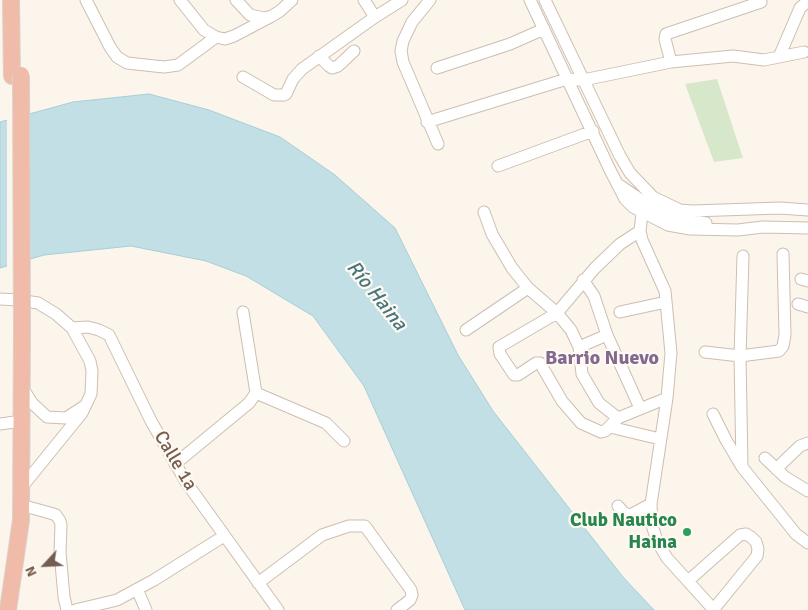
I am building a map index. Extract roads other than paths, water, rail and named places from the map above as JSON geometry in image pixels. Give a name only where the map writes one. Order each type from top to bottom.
[{"type":"highway","points":[[0,608],[5,584],[11,529],[13,493],[11,422],[17,328],[16,76],[11,0]]},
{"type":"highway","points":[[16,76],[21,0]]},
{"type":"highway","points":[[8,610],[21,520],[22,487],[11,422],[22,387],[17,328]]},
{"type":"street","points":[[86,0],[110,47],[117,57],[127,63],[170,67],[178,65],[216,37]]},
{"type":"street","points":[[180,0],[204,30],[216,37],[225,39],[272,16],[292,0]]},
{"type":"street","points":[[236,0],[250,15],[257,17],[272,16]]},
{"type":"street","points":[[364,0],[375,17]]},
{"type":"street","points":[[243,77],[274,95],[281,96],[286,94],[302,69],[402,0]]},
{"type":"street","points":[[430,0],[412,22],[403,41],[402,51],[403,62],[438,144]]},
{"type":"street","points":[[530,0],[606,162],[626,199],[692,211],[780,208],[808,210]]},
{"type":"street","points":[[545,0],[620,156],[647,204],[668,226],[690,229],[738,230],[751,228],[808,228]]},
{"type":"street","points":[[779,57],[800,8],[808,1]]},
{"type":"street","points":[[671,62],[665,38],[666,34],[761,2]]},
{"type":"street","points":[[437,68],[510,44],[544,29]]},
{"type":"street","points":[[319,56],[332,68],[338,66],[354,51]]},
{"type":"street","points":[[428,122],[567,79],[583,80],[671,62],[733,56],[764,60],[804,52]]},
{"type":"street","points":[[498,166],[593,131]]},
{"type":"street","points":[[606,162],[620,156]]},
{"type":"street","points":[[647,204],[640,231],[642,240],[663,285],[671,353],[667,398],[651,504],[652,525],[657,541],[666,558],[688,582],[714,610],[757,556],[758,549],[751,537],[746,534],[740,536],[688,582]]},
{"type":"street","points":[[484,212],[492,234],[512,268],[528,288],[557,313],[571,330],[578,347],[582,374],[599,403],[618,418]]},
{"type":"street","points":[[640,231],[620,244],[583,280],[557,313],[499,347],[500,354],[514,376],[536,363],[540,363],[562,400],[581,423],[603,432],[618,418],[667,398]]},
{"type":"street","points":[[705,352],[740,356],[779,351],[783,346],[785,335],[783,254]]},
{"type":"street","points":[[742,467],[740,356],[743,256]]},
{"type":"street","points":[[583,280],[594,296],[607,335],[640,408]]},
{"type":"street","points":[[466,330],[528,288]]},
{"type":"street","points":[[0,299],[38,303],[56,314],[72,328],[90,361],[92,371],[91,394],[82,414],[22,487]]},
{"type":"street","points":[[620,312],[666,302]]},
{"type":"street","points":[[175,464],[249,403],[256,393],[243,312]]},
{"type":"street","name":"Calle 1a","points":[[72,328],[88,327],[109,335],[151,421],[186,482],[278,610]]},
{"type":"street","points":[[578,347],[607,335]]},
{"type":"street","points":[[22,387],[32,403],[47,416],[66,418],[86,404]]},
{"type":"street","points":[[256,393],[326,423],[344,441]]},
{"type":"street","points":[[713,414],[742,467],[796,534],[808,544]]},
{"type":"street","points":[[610,427],[660,439]]},
{"type":"street","points":[[776,469],[800,446],[808,442]]},
{"type":"street","points":[[765,458],[785,477],[808,491]]},
{"type":"street","points":[[618,506],[630,515],[651,504]]},
{"type":"street","points":[[21,505],[56,515],[60,521],[60,552],[67,610]]},
{"type":"street","points":[[258,583],[322,535],[349,526],[365,526],[411,590],[410,600],[397,610]]},
{"type":"street","points":[[75,610],[116,600],[138,589],[224,536]]},
{"type":"street","points":[[138,589],[146,610]]},
{"type":"water","name":"Río Haina","points":[[149,94],[209,110],[280,137],[335,175],[395,228],[458,355],[493,411],[623,577],[654,610],[465,610],[364,386],[313,316],[246,276],[206,261],[131,246],[44,255],[0,268],[0,122],[73,102]]},
{"type":"place","name":"Club Nautico Haina","points":[[687,532]]},
{"type":"district","name":"Barrio Nuevo","points":[[602,359]]}]
